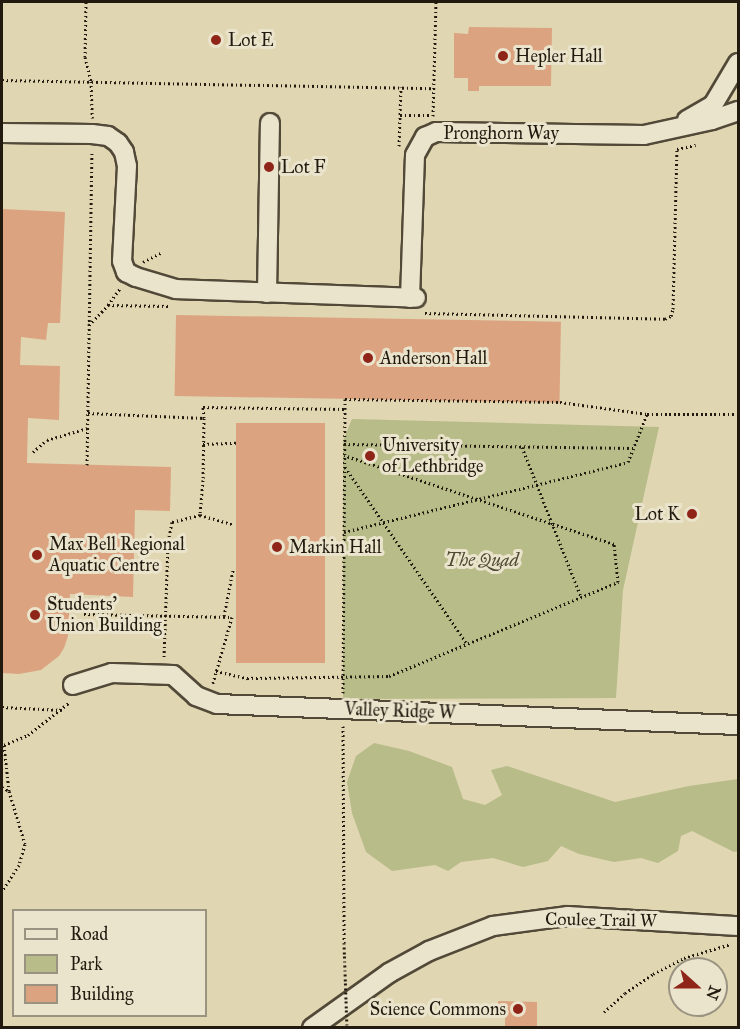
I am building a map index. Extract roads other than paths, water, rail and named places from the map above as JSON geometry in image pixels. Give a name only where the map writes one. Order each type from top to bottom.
[{"type":"street","points":[[666,129],[713,105],[738,63]]},
{"type":"street","name":"Pronghorn Way","points":[[267,293],[415,303],[415,155],[425,137],[433,133],[644,135],[712,120],[738,111]]},
{"type":"street","points":[[712,120],[738,123]]},
{"type":"street","points":[[2,133],[92,134],[108,136],[118,143],[124,152],[127,166],[122,261],[126,272],[176,289],[267,293],[270,123]]},
{"type":"street","name":"Valley Ridge W","points":[[73,685],[112,673],[173,675],[196,696],[217,704],[738,725]]},
{"type":"street","name":"Coulee Trail W","points":[[312,1028],[389,973],[429,951],[493,926],[568,916],[738,926]]},
{"type":"place","name":"Lot E","points":[[216,40]]},
{"type":"place","name":"Hepler Hall","points":[[503,56]]},
{"type":"place","name":"Lot F","points":[[269,167]]},
{"type":"place","name":"Anderson Hall","points":[[368,358]]},
{"type":"place","name":"University of Lethbridge","points":[[370,456]]},
{"type":"place","name":"Lot K","points":[[692,514]]},
{"type":"place","name":"Markin Hall","points":[[277,547]]},
{"type":"place","name":"Max Bell Regional Aquatic Centre","points":[[37,555]]},
{"type":"place","name":"Students' Union Building","points":[[35,615]]},
{"type":"place","name":"Science Commons","points":[[518,1009]]},
{"type":"park label","name":"The Quad","points":[[482,560]]}]
